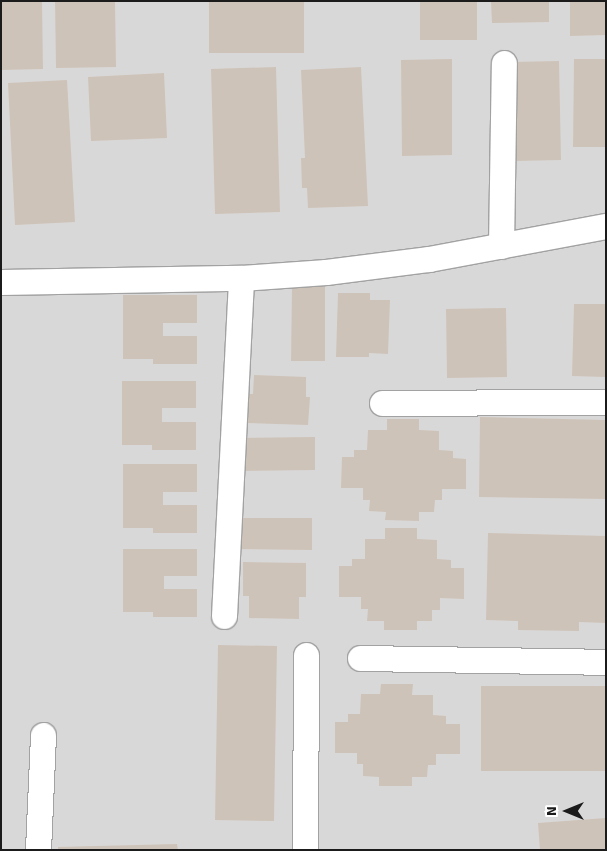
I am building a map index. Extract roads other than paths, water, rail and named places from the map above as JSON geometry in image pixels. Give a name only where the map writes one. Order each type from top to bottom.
[{"type":"street","points":[[501,246],[504,63]]},
{"type":"street","points":[[1,282],[241,278],[326,272],[420,260],[606,226]]},
{"type":"street","points":[[224,616],[241,278]]},
{"type":"street","points":[[382,403],[606,402]]},
{"type":"street","points":[[305,850],[306,655]]},
{"type":"street","points":[[360,658],[606,662]]},
{"type":"street","points":[[38,850],[43,735]]}]
